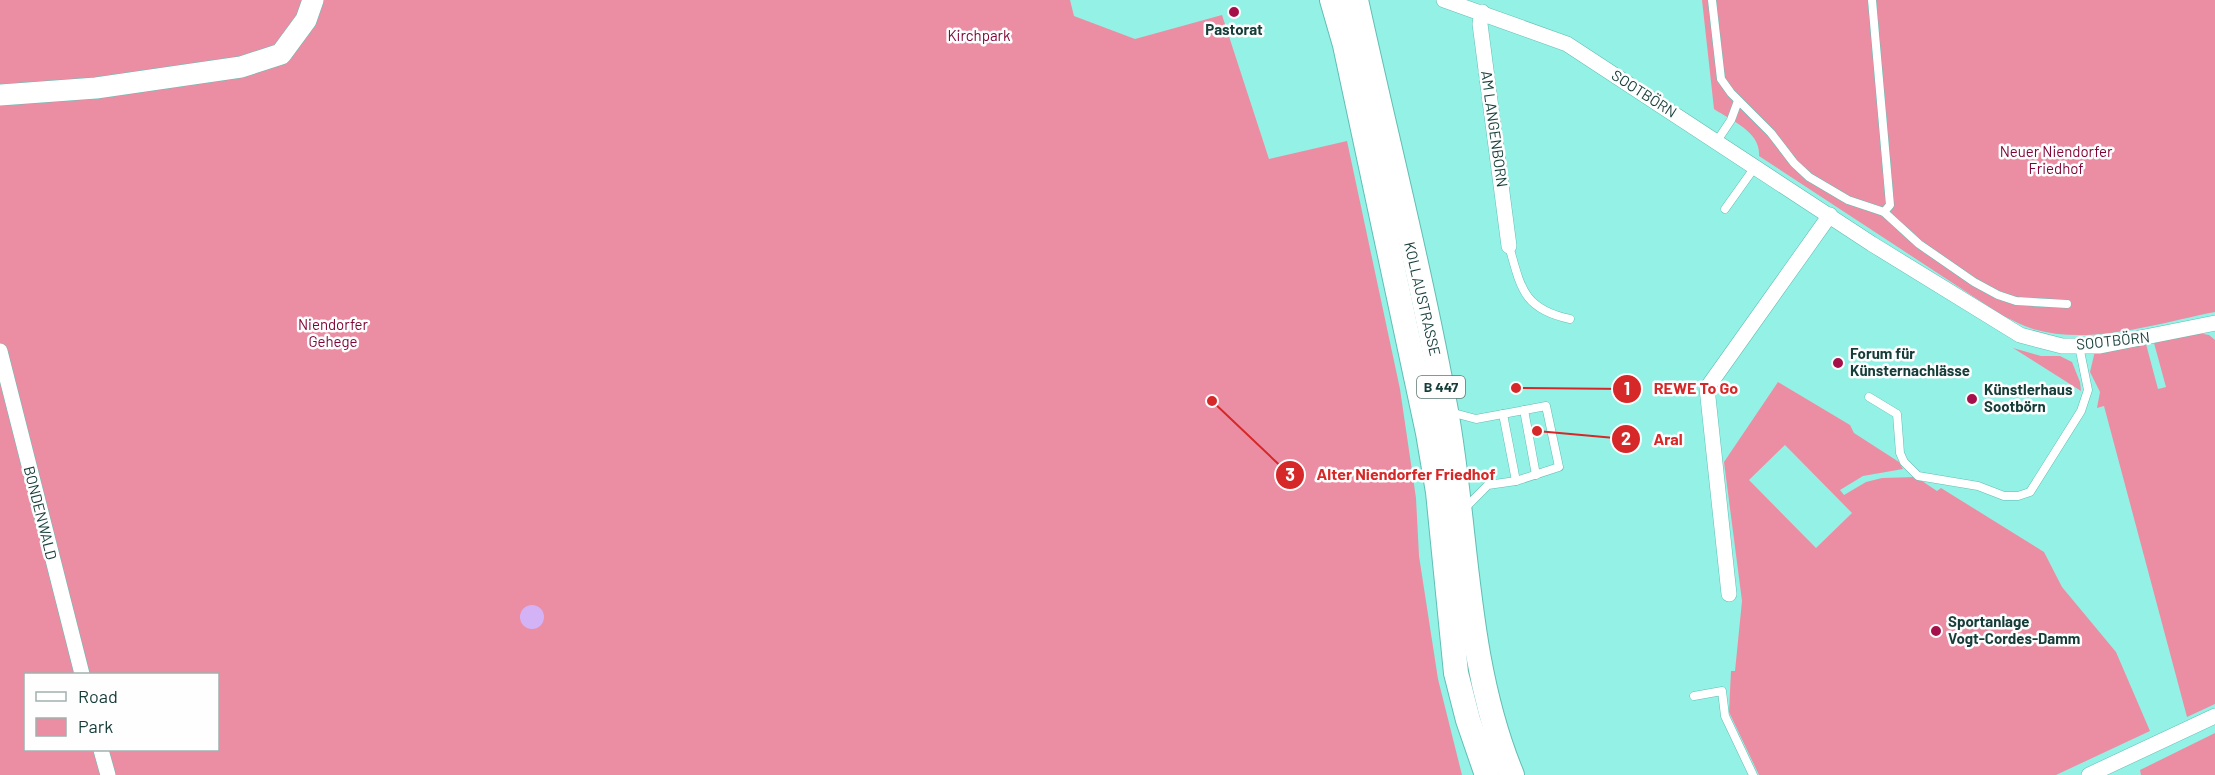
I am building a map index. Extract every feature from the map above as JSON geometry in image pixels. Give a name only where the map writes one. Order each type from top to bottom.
[{"type":"main road","name":"KOLLAUSTRASSE","points":[[1332,0],[1370,160],[1428,433],[1438,492],[1456,673],[1468,720],[1487,775]]},
{"type":"main road","name":"KOLLAUSTRASSE","points":[[1356,0],[1446,411],[1462,511],[1479,669],[1490,715],[1512,775]]},
{"type":"street","points":[[0,95],[96,88],[241,68],[281,54],[306,20],[313,0]]},
{"type":"street","name":"SOOTBÖRN","points":[[1444,0],[1567,44],[1755,167],[2020,335],[2043,342],[2079,346],[2127,342],[2215,323]]},
{"type":"street","name":"AM LANGENBORN","points":[[1482,12],[1480,24],[1509,246]]},
{"type":"street","points":[[1729,594],[1707,388],[1830,215]]},
{"type":"street","name":"BONDENWALD","points":[[0,351],[81,673]]},
{"type":"street","points":[[2089,775],[2215,716]]},
{"type":"street","points":[[101,751],[108,775]]},
{"type":"lane","points":[[1712,0],[1721,79],[1738,101],[1772,133],[1794,163],[1809,177],[1848,200],[1884,212],[1919,244],[1974,282],[1998,295],[2016,301],[2067,304]]},
{"type":"lane","points":[[1872,0],[1890,206],[1884,212]]},
{"type":"lane","points":[[1717,141],[1731,120],[1738,101]]},
{"type":"lane","points":[[1725,209],[1755,167]]},
{"type":"lane","points":[[1509,246],[1522,290],[1531,303],[1548,314],[1570,319]]},
{"type":"lane","points":[[1869,397],[1897,414],[1900,453],[1912,471],[1929,479],[1978,486],[2004,496],[2018,496],[2030,492],[2081,411],[2088,390],[2079,346]]},
{"type":"lane","points":[[1446,411],[1476,418],[1546,406],[1559,467],[1516,481],[1488,485],[1462,511]]},
{"type":"lane","points":[[1524,410],[1536,475]]},
{"type":"lane","points":[[1503,414],[1516,481]]},
{"type":"lane","points":[[1694,696],[1722,691],[1725,716],[1753,775]]},
{"type":"green space","name":"Niendorfer Gehege","points":[[0,0],[1070,0],[1074,16],[1135,39],[1222,15],[1269,159],[1347,141],[1400,389],[1416,498],[1419,556],[1438,679],[1462,775],[0,775]]},
{"type":"green space","name":"Neuer Niendorfer Friedhof","points":[[1702,0],[2215,0],[2215,312],[2148,327],[2078,335],[2055,334],[2033,329],[2003,316],[1759,156],[1755,140],[1750,134],[1714,109]]},
{"type":"green space","points":[[2198,333],[2209,335],[2215,340],[2215,704],[2187,717],[2104,406],[2097,408],[2100,392],[2090,372],[2095,351],[2146,344],[2158,389],[2166,387],[2154,343]]},
{"type":"green space","points":[[2013,348],[2041,356],[2060,356],[2072,362],[2081,391]]},
{"type":"green space","name":"Sportanlage Vogt-Cordes-Damm","points":[[1778,382],[1850,425],[1854,433],[1899,462],[1903,469],[1863,476],[1840,490],[1844,495],[1866,482],[1882,478],[1916,477],[1937,491],[1941,488],[2044,552],[2062,587],[2116,652],[2150,731],[2056,775],[1759,775],[1729,712],[1731,671],[1735,671],[1742,601],[1724,462]],"holes":[[[1785,445],[1852,513],[1816,548],[1749,480]]]},
{"type":"green space","points":[[2215,733],[2215,775],[2141,775],[2140,770]]},
{"type":"shaded area","points":[[532,605],[540,609],[544,617],[540,625],[532,629],[524,625],[520,617],[524,609]]},
{"type":"place","name":"Pastorat","points":[[1234,12]]},
{"type":"place","name":"Forum für Künsternachlässe","points":[[1838,363]]},
{"type":"place","name":"REWE To Go","points":[[1516,388]]},
{"type":"place","name":"Künstlerhaus Sootbörn","points":[[1972,399]]},
{"type":"place","name":"Alter Niendorfer Friedhof","points":[[1212,401]]},
{"type":"place","name":"Aral","points":[[1537,431]]},
{"type":"place","name":"Sportanlage Vogt-Cordes-Damm","points":[[1936,631]]},
{"type":"park label","name":"Kirchpark","points":[[979,36]]}]
